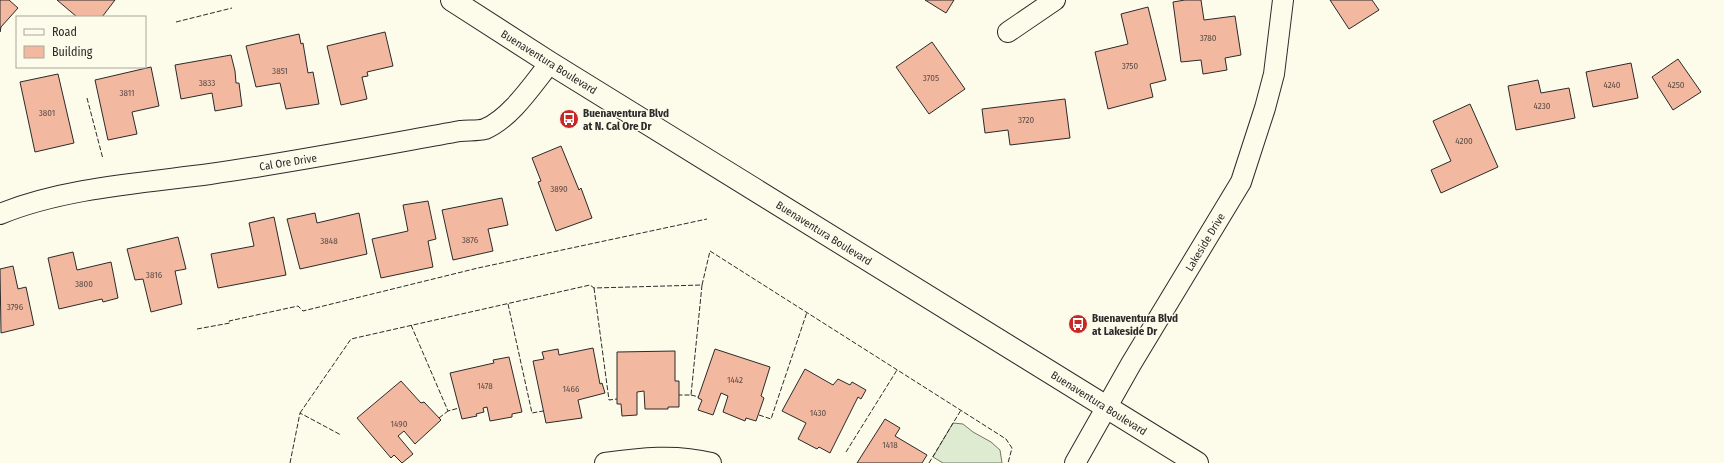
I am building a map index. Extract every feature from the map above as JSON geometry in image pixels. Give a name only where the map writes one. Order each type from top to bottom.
[{"type":"main road","name":"Buenaventura Boulevard","points":[[452,0],[550,63],[1197,463]]},
{"type":"street","points":[[1008,32],[1055,0]]},
{"type":"street","name":"Lakeside Drive","points":[[1075,463],[1131,364],[1240,182],[1265,108],[1274,74],[1284,0]]},
{"type":"street","name":"Cal Ore Drive","points":[[0,214],[15,208],[65,194],[275,164],[460,131],[483,129],[494,124],[515,106],[550,63]]},
{"type":"street","points":[[605,463],[638,458],[680,458],[711,463]]},
{"type":"green space","points":[[953,423],[963,424],[973,432],[991,442],[1000,450],[1002,463],[943,463],[933,457]]},
{"type":"building","points":[[0,0],[9,0],[18,8],[1,27],[0,32]]},
{"type":"building","points":[[57,0],[115,0],[103,16],[76,16]]},
{"type":"building","points":[[925,0],[954,0],[946,13]]},
{"type":"building","points":[[1201,0],[1204,20],[1235,16],[1241,55],[1225,58],[1227,70],[1203,74],[1201,60],[1181,62],[1173,2]]},
{"type":"building","points":[[1330,0],[1372,0],[1379,10],[1349,29]]},
{"type":"building","points":[[1148,7],[1166,80],[1150,84],[1153,97],[1108,109],[1095,52],[1128,44],[1121,14]]},
{"type":"building","points":[[385,32],[393,66],[367,72],[368,76],[362,77],[367,99],[341,105],[327,46]]},
{"type":"building","points":[[299,34],[301,44],[303,43],[308,73],[313,72],[319,104],[286,109],[280,83],[256,87],[246,46]]},
{"type":"building","points":[[932,42],[965,89],[929,114],[896,67]]},
{"type":"building","points":[[231,55],[236,83],[239,83],[242,106],[215,111],[212,93],[181,99],[175,65]]},
{"type":"building","points":[[1678,59],[1701,92],[1673,110],[1652,77]]},
{"type":"building","points":[[1631,63],[1638,98],[1593,107],[1586,72]]},
{"type":"building","points":[[151,67],[159,106],[132,112],[137,134],[108,140],[95,80]]},
{"type":"building","points":[[58,74],[74,143],[35,152],[20,82]]},
{"type":"building","points":[[1538,80],[1541,93],[1569,88],[1575,118],[1516,130],[1508,86]]},
{"type":"building","points":[[1065,99],[1070,138],[1010,145],[1008,130],[985,133],[982,109]]},
{"type":"building","points":[[1470,104],[1498,167],[1441,193],[1431,170],[1451,161],[1433,121]]},
{"type":"building","points":[[561,146],[579,190],[581,188],[592,218],[556,231],[538,182],[541,181],[532,158]]},
{"type":"building","points":[[502,198],[508,225],[488,229],[493,251],[453,260],[442,210]]},
{"type":"building","points":[[428,201],[436,239],[428,241],[433,267],[381,278],[372,239],[408,231],[403,205]]},
{"type":"building","points":[[315,213],[317,223],[359,213],[367,254],[300,269],[287,219]]},
{"type":"building","points":[[274,217],[286,275],[218,288],[211,254],[254,246],[249,223]]},
{"type":"building","points":[[178,237],[186,269],[175,271],[182,304],[151,312],[143,279],[135,280],[127,249]]},
{"type":"building","points":[[73,252],[77,270],[111,262],[118,298],[103,302],[102,299],[59,309],[48,258]]},
{"type":"building","points":[[13,266],[18,289],[26,287],[34,325],[1,333],[0,269]]},
{"type":"building","points":[[593,348],[600,384],[602,383],[605,393],[578,400],[582,418],[546,423],[533,361],[544,359],[542,352],[558,349],[559,355]]},
{"type":"building","points":[[715,349],[770,367],[761,396],[764,398],[756,421],[746,418],[745,421],[723,412],[728,396],[721,393],[713,415],[698,410],[702,400],[698,398]]},
{"type":"building","points":[[675,351],[675,381],[679,381],[679,407],[668,407],[668,409],[645,409],[644,391],[637,392],[637,415],[622,416],[621,404],[617,404],[617,352]]},
{"type":"building","points":[[509,357],[522,412],[512,414],[512,417],[490,421],[487,407],[483,408],[484,412],[476,414],[477,416],[462,419],[450,373],[494,363],[493,360]]},
{"type":"building","points":[[805,369],[833,385],[838,379],[850,385],[852,382],[866,390],[861,399],[858,397],[830,453],[819,447],[817,449],[798,439],[806,423],[782,411]]},
{"type":"building","points":[[401,381],[421,403],[424,402],[441,420],[415,444],[404,431],[398,436],[413,454],[402,463],[394,455],[391,458],[357,418]]},
{"type":"building","points":[[885,419],[900,428],[895,436],[927,455],[922,463],[857,463]]},
{"type":"fence","points":[[176,22],[232,8]]},
{"type":"fence","points":[[87,98],[103,159]]},
{"type":"fence","points":[[197,329],[230,323],[229,321],[298,306],[303,311],[478,268],[707,219]]},
{"type":"fence","points":[[702,285],[710,251],[1006,439],[1012,448],[1008,463]]},
{"type":"fence","points":[[300,413],[351,339],[590,285],[594,288],[702,285],[691,395],[679,395]]},
{"type":"fence","points":[[594,288],[609,400],[617,399]]},
{"type":"fence","points":[[508,304],[532,413],[543,411]]},
{"type":"fence","points":[[759,415],[771,419],[807,312]]},
{"type":"fence","points":[[411,325],[448,411],[459,408]]},
{"type":"fence","points":[[846,452],[897,370]]},
{"type":"fence","points":[[691,395],[699,397]]},
{"type":"fence","points":[[929,463],[961,410]]},
{"type":"fence","points":[[439,418],[448,411]]},
{"type":"fence","points":[[290,463],[300,413],[341,435]]},
{"type":"place","name":"Buenaventura Blvd at N. Cal Ore Dr","points":[[569,119]]},
{"type":"place","name":"Buenaventura Blvd at Lakeside Dr","points":[[1078,324]]}]
